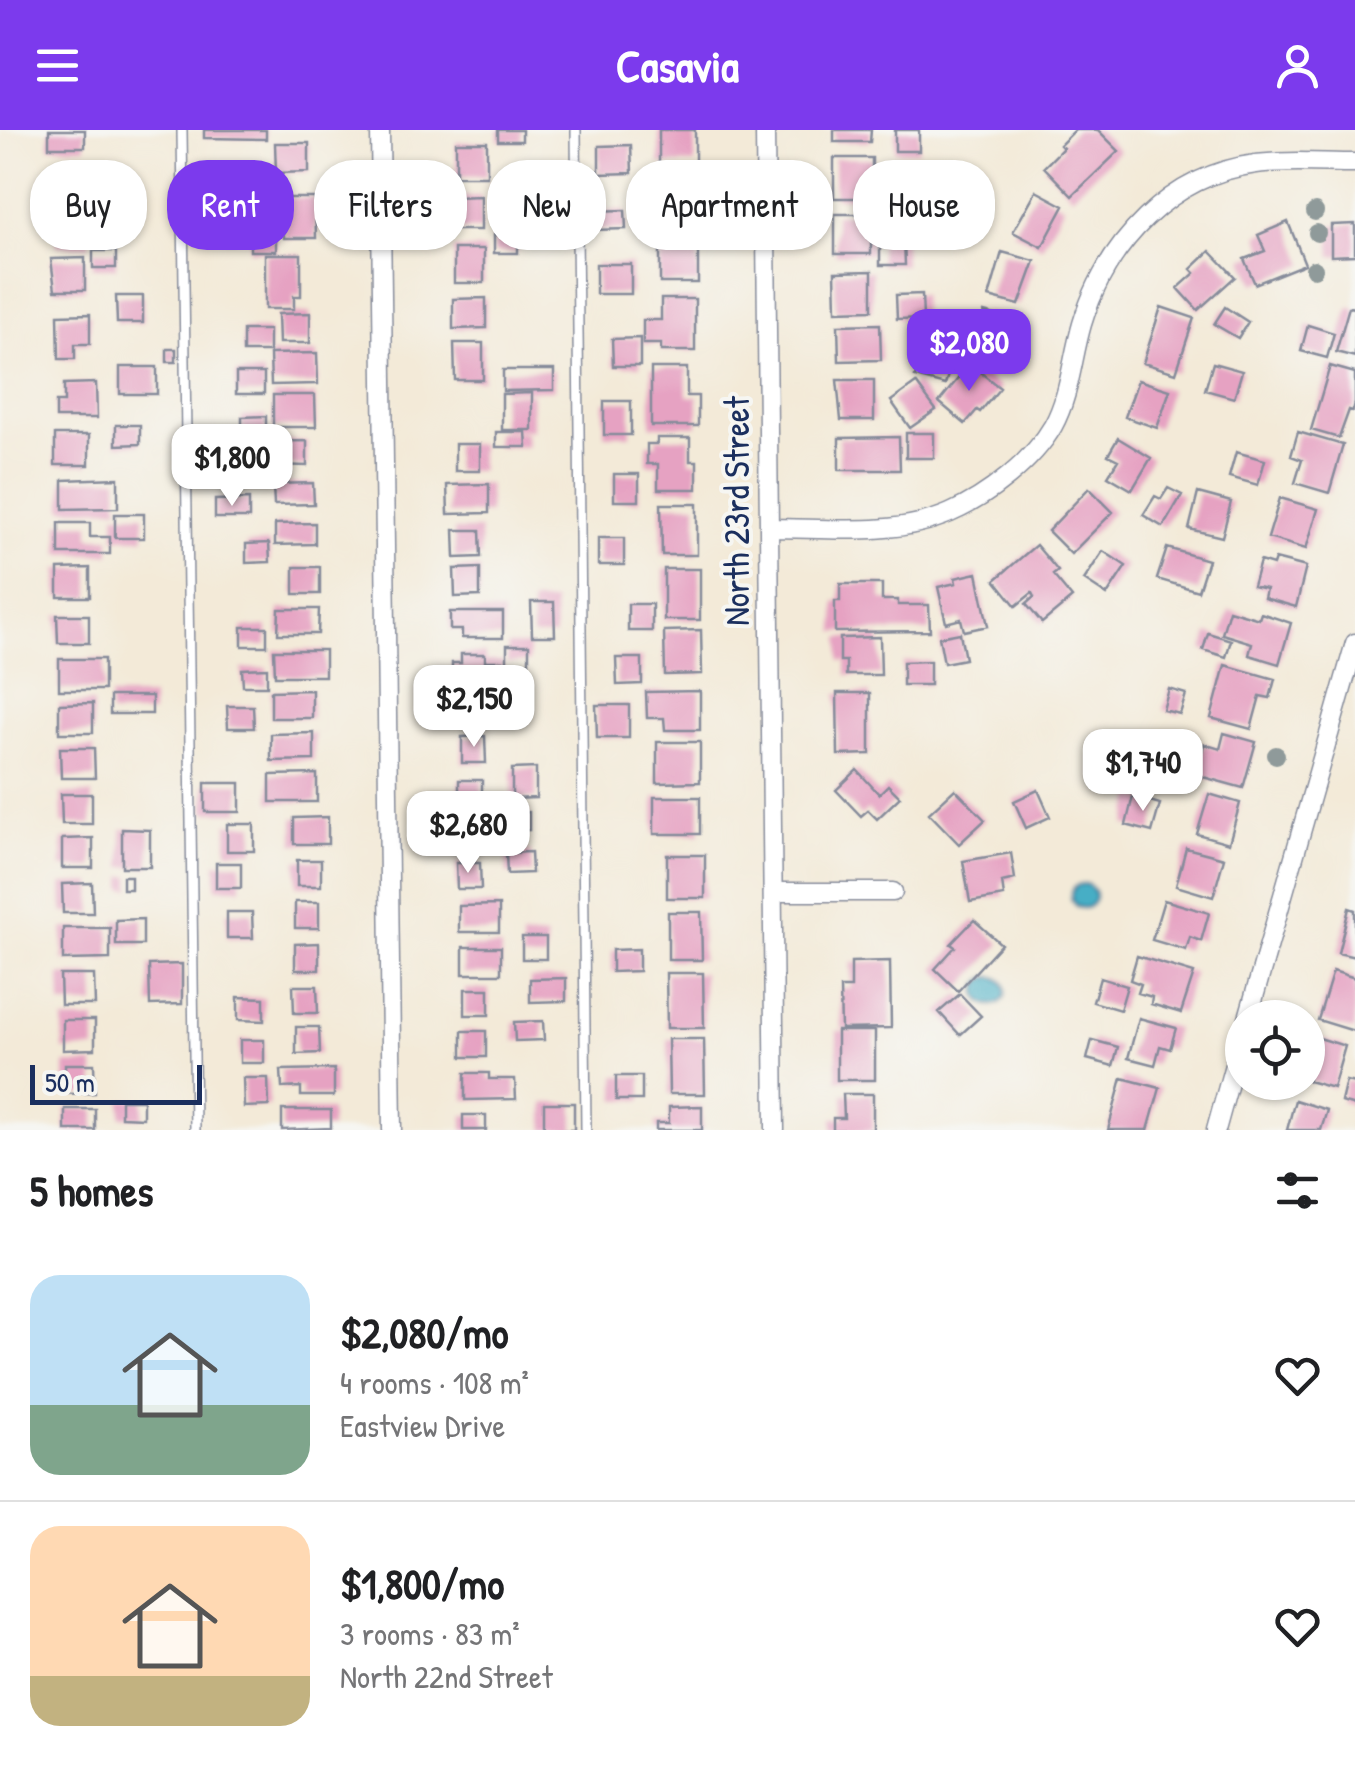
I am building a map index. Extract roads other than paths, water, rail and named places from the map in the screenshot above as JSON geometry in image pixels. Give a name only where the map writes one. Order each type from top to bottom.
[{"type":"street","points":[[380,130],[392,1130]]},
{"type":"street","name":"North 23rd Street","points":[[765,130],[775,1130]]},
{"type":"street","points":[[770,528],[895,528],[948,514],[978,497],[1007,478],[1052,428],[1065,398],[1082,324],[1096,288],[1112,257],[1143,220],[1195,184],[1224,172],[1256,164],[1355,163]]},
{"type":"street","points":[[1253,1000],[1355,643]]},
{"type":"street","points":[[773,892],[892,892]]},
{"type":"street","points":[[1216,1130],[1225,1097]]},
{"type":"lane","points":[[182,130],[195,1130]]},
{"type":"lane","points":[[576,130],[586,1130]]},
{"type":"water","points":[[1083,884],[1092,887],[1092,905],[1083,908],[1074,905],[1071,896],[1074,887]]},
{"type":"water","points":[[992,977],[1002,981],[1006,991],[1002,1001],[992,1005],[982,1001],[978,991],[982,981]]}]
